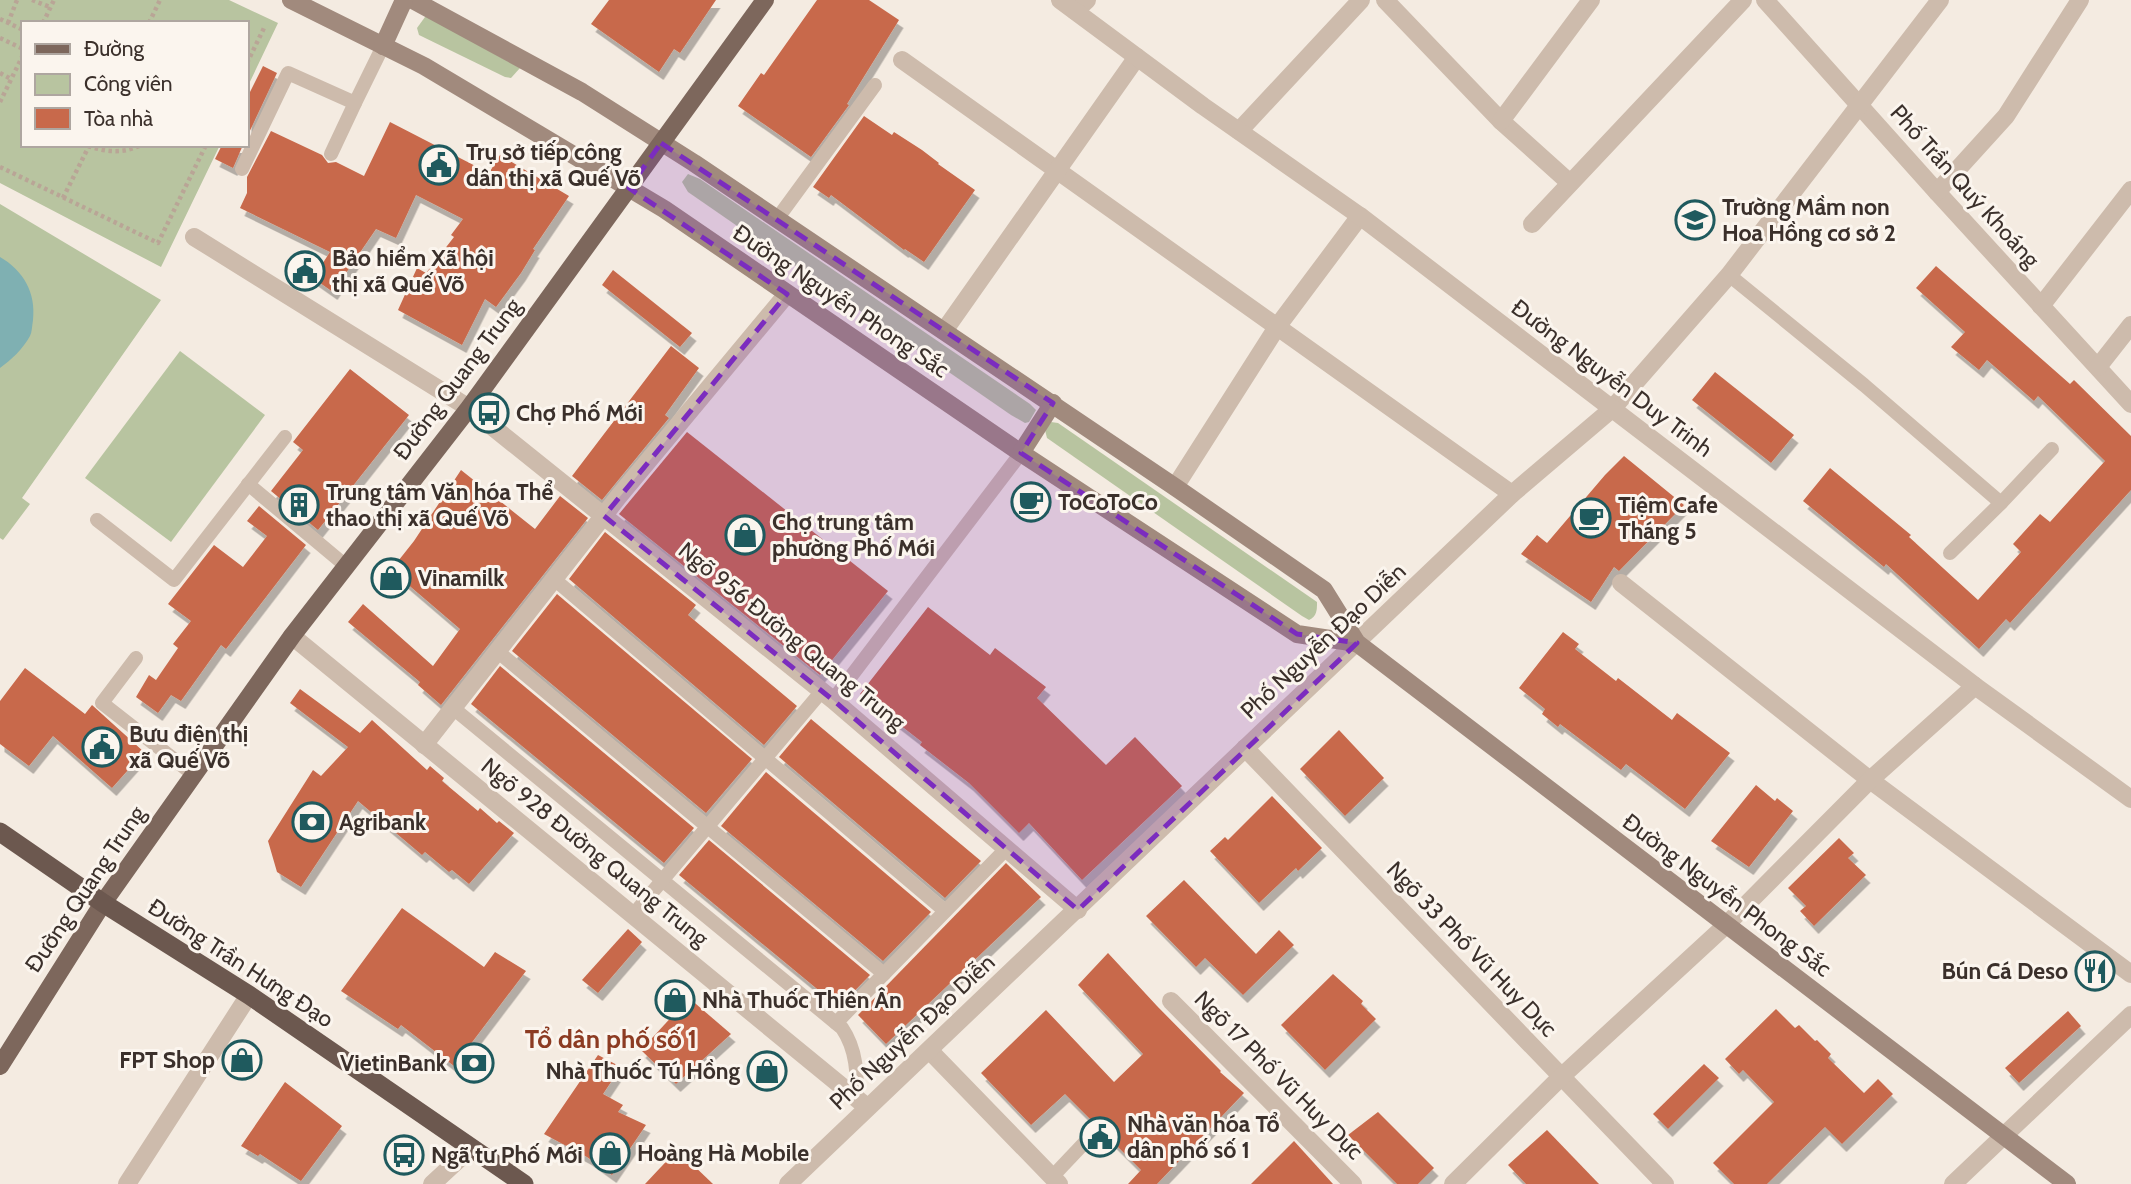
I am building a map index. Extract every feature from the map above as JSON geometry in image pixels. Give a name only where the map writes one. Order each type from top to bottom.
[{"type":"highway","name":"Đường Trần Hưng Đạo","points":[[0,832],[103,903],[249,995],[524,1184]]},
{"type":"main road","name":"Đường Nguyễn Phong Sắc","points":[[291,0],[424,66],[664,209],[1021,453],[1297,634],[1357,643]]},
{"type":"main road","points":[[383,46],[404,0]]},
{"type":"main road","name":"Đường Quang Trung","points":[[0,1066],[103,903],[292,636],[469,408],[765,0]]},
{"type":"main road","name":"Đường Nguyễn Phong Sắc","points":[[425,3],[582,92],[661,143],[1053,403],[1324,590],[1357,643],[2067,1184]]},
{"type":"main road","points":[[1021,453],[1053,403]]},
{"type":"street","name":"Đường Nguyễn Duy Trinh","points":[[1060,0],[1081,5],[1137,57],[1360,216],[1975,686],[2131,799]]},
{"type":"street","points":[[1239,131],[1361,0]]},
{"type":"street","points":[[1385,0],[1501,121],[1570,183]]},
{"type":"street","points":[[1501,121],[1591,0]]},
{"type":"street","points":[[1532,224],[1743,0]]},
{"type":"street","name":"Phố Trần Quý Khoáng","points":[[1765,0],[2131,404]]},
{"type":"street","name":"Phố Nguyễn Đạo Diễn","points":[[788,1184],[862,1103],[930,1051],[1512,494],[1612,409],[1729,275],[1940,0]]},
{"type":"street","points":[[1937,192],[2006,116],[2080,0]]},
{"type":"street","points":[[944,331],[1137,57]]},
{"type":"street","points":[[902,60],[1512,494]]},
{"type":"street","points":[[2041,306],[2131,190]]},
{"type":"street","points":[[1175,487],[1277,327],[1360,216]]},
{"type":"street","name":"Ngõ 956 Đường Quang Trung","points":[[194,237],[469,408],[828,695],[1078,909]]},
{"type":"street","points":[[424,744],[604,516],[787,294]]},
{"type":"street","points":[[2098,367],[2131,325]]},
{"type":"street","points":[[1620,583],[1870,780],[2131,974]]},
{"type":"street","name":"Ngõ 928 Đường Quang Trung","points":[[292,636],[862,1103]]},
{"type":"street","points":[[1453,1184],[1561,1077],[1725,926],[1870,780],[1975,686]]},
{"type":"street","name":"Ngõ 33 Phố Vũ Huy Dực","points":[[1245,748],[1665,1184]]},
{"type":"street","points":[[127,1184],[249,995]]},
{"type":"street","name":"Ngõ 17 Phố Vũ Huy Dực","points":[[1171,1001],[1353,1184]]},
{"type":"street","points":[[1953,1184],[2131,1014]]},
{"type":"street","points":[[930,1051],[1056,1180]]},
{"type":"street","points":[[432,1184],[471,1148]]},
{"type":"lane","points":[[331,154],[383,46]]},
{"type":"lane","points":[[242,169],[288,73],[355,103]]},
{"type":"lane","points":[[777,219],[875,85]]},
{"type":"lane","points":[[1729,275],[1864,385],[2001,503]]},
{"type":"lane","points":[[97,520],[174,580],[285,437]]},
{"type":"lane","points":[[1950,553],[2052,449]]},
{"type":"lane","points":[[633,915],[765,758],[828,695],[1021,453]]},
{"type":"lane","points":[[248,484],[346,566]]},
{"type":"lane","points":[[554,579],[945,911]]},
{"type":"lane","points":[[497,651],[884,974]]},
{"type":"lane","points":[[136,658],[102,703],[194,775]]},
{"type":"lane","points":[[453,708],[842,1028],[853,1047],[862,1103]]},
{"type":"lane","points":[[836,1023],[1007,848]]},
{"type":"lane","points":[[1056,1180],[1088,1139]]},
{"type":"path","points":[[8,23],[17,0]]},
{"type":"path","points":[[33,0],[50,7]]},
{"type":"path","points":[[44,21],[54,0]]},
{"type":"path","points":[[150,21],[160,0]]},
{"type":"path","points":[[0,19],[21,29]]},
{"type":"path","points":[[248,60],[264,28]]},
{"type":"path","points":[[0,38],[21,48]]},
{"type":"path","points":[[0,102],[21,59]]},
{"type":"path","points":[[0,73],[11,79]]},
{"type":"path","points":[[64,198],[88,147]]},
{"type":"path","points":[[92,147],[113,152],[133,147]]},
{"type":"path","points":[[0,167],[158,243],[205,147]]},
{"type":"highlighted area","points":[[661,143],[1053,403],[1021,453],[1297,634],[1357,643],[1078,910],[833,700],[604,516],[787,294],[629,188]]},
{"type":"green space","points":[[0,0],[229,0],[278,23],[248,86],[248,21],[21,21],[21,147],[219,147],[161,267],[0,183]]},
{"type":"green space","points":[[425,17],[520,68],[511,78],[505,77],[419,35],[417,28]]},
{"type":"green space","points":[[688,174],[700,179],[1030,404],[1036,410],[1029,422],[1025,423],[1011,415],[688,192],[682,182]]},
{"type":"green space","points":[[0,204],[161,300],[22,498],[30,504],[3,540],[0,538]]},
{"type":"green space","points":[[180,351],[265,415],[171,542],[85,478]]},
{"type":"green space","points":[[1051,422],[1058,423],[1317,602],[1314,617],[1309,620],[1302,616],[1047,438],[1045,430]]},
{"type":"water","points":[[0,257],[16,269],[27,284],[33,310],[30,336],[0,368]]},
{"type":"building","points":[[609,0],[716,0],[680,53],[674,49],[659,72],[591,24]]},
{"type":"building","points":[[817,0],[869,0],[899,20],[847,104],[849,105],[811,157],[738,106],[761,73],[764,75]]},
{"type":"building","points":[[263,66],[277,73],[248,135],[248,96]]},
{"type":"building","points":[[864,116],[892,135],[894,132],[922,150],[975,190],[924,262],[831,195],[829,198],[813,187]]},
{"type":"building","points":[[390,122],[489,173],[500,155],[569,196],[533,249],[535,250],[521,273],[496,307],[485,299],[462,345],[398,310],[417,268],[426,273],[454,237],[451,235],[463,219],[416,195],[396,238],[376,229],[333,292],[313,278],[330,252],[240,208],[247,193],[247,177],[271,131],[322,155],[328,163],[336,162],[364,176]]},
{"type":"building","points":[[221,147],[242,147],[233,168],[215,159]]},
{"type":"building","points":[[1936,266],[2070,384],[2074,380],[2131,436],[2131,490],[2010,623],[2006,619],[1979,649],[1886,564],[1884,567],[1803,501],[1830,468],[1911,535],[1909,537],[1978,600],[2021,552],[2013,544],[2040,514],[2050,522],[2105,461],[2038,396],[2034,401],[1987,360],[1979,370],[1951,347],[1965,332],[1916,288]]},
{"type":"building","points":[[613,270],[692,333],[680,347],[602,285]]},
{"type":"building","points":[[671,346],[699,368],[665,415],[669,418],[602,500],[572,476]]},
{"type":"building","points":[[350,369],[409,415],[318,530],[271,491],[303,450],[293,442]]},
{"type":"building","points":[[1715,372],[1794,435],[1771,463],[1692,400]]},
{"type":"building","points":[[687,432],[888,591],[820,675],[619,514]]},
{"type":"building","points":[[1624,456],[1684,505],[1619,571],[1614,567],[1591,602],[1521,554],[1537,535],[1547,543]]},
{"type":"building","points":[[461,470],[535,529],[560,496],[588,518],[441,705],[418,685],[420,682],[348,622],[363,604],[433,666],[460,629],[391,570],[414,541]]},
{"type":"building","points":[[259,506],[306,545],[226,649],[221,645],[181,701],[171,695],[158,713],[136,697],[149,675],[156,680],[178,648],[173,644],[191,621],[168,604],[214,545],[243,567],[267,536],[247,521]]},
{"type":"building","points":[[605,532],[696,605],[688,615],[797,706],[764,745],[569,579]]},
{"type":"building","points":[[557,594],[752,759],[706,813],[512,651]]},
{"type":"building","points":[[928,607],[990,655],[995,648],[1046,687],[1037,698],[1106,765],[1135,737],[1182,786],[1082,880],[1029,823],[1019,833],[969,783],[860,694]]},
{"type":"building","points":[[1563,632],[1579,644],[1575,649],[1616,681],[1618,678],[1672,720],[1677,713],[1730,753],[1685,809],[1626,764],[1621,770],[1560,724],[1558,727],[1542,714],[1545,709],[1519,688]]},
{"type":"building","points":[[500,666],[694,828],[664,863],[471,704]]},
{"type":"building","points":[[25,668],[85,714],[92,705],[144,752],[112,788],[53,736],[29,766],[0,744],[0,701]]},
{"type":"building","points":[[300,689],[360,733],[372,720],[427,770],[430,766],[444,778],[442,781],[478,811],[480,808],[514,833],[469,884],[425,852],[422,855],[358,801],[301,887],[277,872],[268,841],[313,770],[321,776],[348,747],[290,703]]},
{"type":"building","points":[[811,719],[981,861],[945,898],[779,757]]},
{"type":"building","points":[[1339,730],[1384,778],[1345,816],[1300,769]]},
{"type":"building","points":[[766,772],[931,912],[883,961],[721,826]]},
{"type":"building","points":[[1756,785],[1775,801],[1777,798],[1793,811],[1749,867],[1711,841]]},
{"type":"building","points":[[1272,796],[1322,848],[1259,903],[1210,851],[1225,837],[1228,840]]},
{"type":"building","points":[[1839,838],[1854,853],[1848,858],[1866,875],[1814,926],[1800,911],[1806,906],[1788,888]]},
{"type":"building","points":[[709,840],[870,975],[839,1007],[679,875]]},
{"type":"building","points":[[1006,863],[1041,897],[886,1044],[858,1015]]},
{"type":"building","points":[[1184,880],[1256,954],[1279,930],[1294,945],[1243,995],[1205,958],[1196,967],[1146,916]]},
{"type":"building","points":[[402,908],[484,967],[495,952],[526,971],[454,1066],[401,1025],[398,1029],[341,991]]},
{"type":"building","points":[[628,929],[642,942],[598,993],[582,980]]},
{"type":"building","points":[[1108,953],[1220,1072],[1244,1093],[1157,1184],[1128,1184],[1141,1170],[1065,1094],[1031,1125],[981,1073],[1046,1010],[1114,1082],[1143,1054],[1078,985]]},
{"type":"building","points":[[1333,974],[1363,1001],[1361,1004],[1376,1019],[1325,1070],[1281,1025]]},
{"type":"building","points":[[689,998],[731,1034],[676,1084],[641,1050]]},
{"type":"building","points":[[1776,1009],[1795,1028],[1799,1025],[1817,1040],[1831,1054],[1828,1058],[1864,1093],[1878,1079],[1893,1094],[1842,1144],[1825,1127],[1767,1184],[1734,1184],[1713,1163],[1774,1102],[1743,1070],[1739,1074],[1725,1059]]},
{"type":"building","points":[[2068,1011],[2081,1026],[2019,1083],[2005,1068]]},
{"type":"building","points":[[598,1055],[621,1067],[603,1094],[623,1105],[618,1112],[646,1125],[612,1175],[587,1157],[544,1134]]},
{"type":"building","points":[[1704,1064],[1719,1078],[1668,1129],[1653,1114]]},
{"type":"building","points":[[285,1082],[342,1126],[301,1181],[260,1154],[258,1156],[241,1146]]},
{"type":"building","points":[[1378,1112],[1434,1168],[1418,1184],[1397,1184],[1348,1135]]},
{"type":"building","points":[[1547,1130],[1599,1184],[1526,1184],[1508,1165]]},
{"type":"building","points":[[1294,1141],[1333,1184],[1251,1184]]},
{"type":"building","points":[[676,1151],[690,1162],[713,1184],[645,1184]]},
{"type":"place","name":"Trụ sở tiếp công dân thị xã Quế Võ","points":[[439,165]]},
{"type":"place","name":"Trường Mầm non Hoa Hồng cơ sở 2","points":[[1695,220]]},
{"type":"place","name":"Bảo hiểm Xã hội thị xã Quế Võ","points":[[305,271]]},
{"type":"place","name":"Chợ Phố Mới","points":[[489,413]]},
{"type":"place","name":"ToCoToCo","points":[[1031,502]]},
{"type":"place","name":"Trung tâm Văn hóa Thể thao thị xã Quế Võ","points":[[299,505]]},
{"type":"place","name":"Tiệm Cafe Tháng 5","points":[[1591,518]]},
{"type":"place","name":"Chợ trung tâm phường Phố Mới","points":[[745,535]]},
{"type":"place","name":"Vinamilk","points":[[391,578]]},
{"type":"place","name":"Bưu điện thị xã Quế Võ","points":[[102,747]]},
{"type":"place","name":"Agribank","points":[[312,822]]},
{"type":"place","name":"Bún Cá Deso","points":[[2095,971]]},
{"type":"place","name":"Nhà Thuốc Thiên Ân","points":[[675,1000]]},
{"type":"place","name":"FPT Shop","points":[[242,1060]]},
{"type":"place","name":"VietinBank","points":[[474,1063]]},
{"type":"place","name":"Nhà Thuốc Tú Hồng","points":[[767,1071]]},
{"type":"place","name":"Nhà văn hóa Tổ dân phố số 1","points":[[1100,1137]]},
{"type":"place","name":"Hoàng Hà Mobile","points":[[610,1153]]},
{"type":"place","name":"Ngã tư Phố Mới","points":[[404,1155]]},
{"type":"district","name":"Tổ dân phố số 1","points":[[611,1039]]}]
